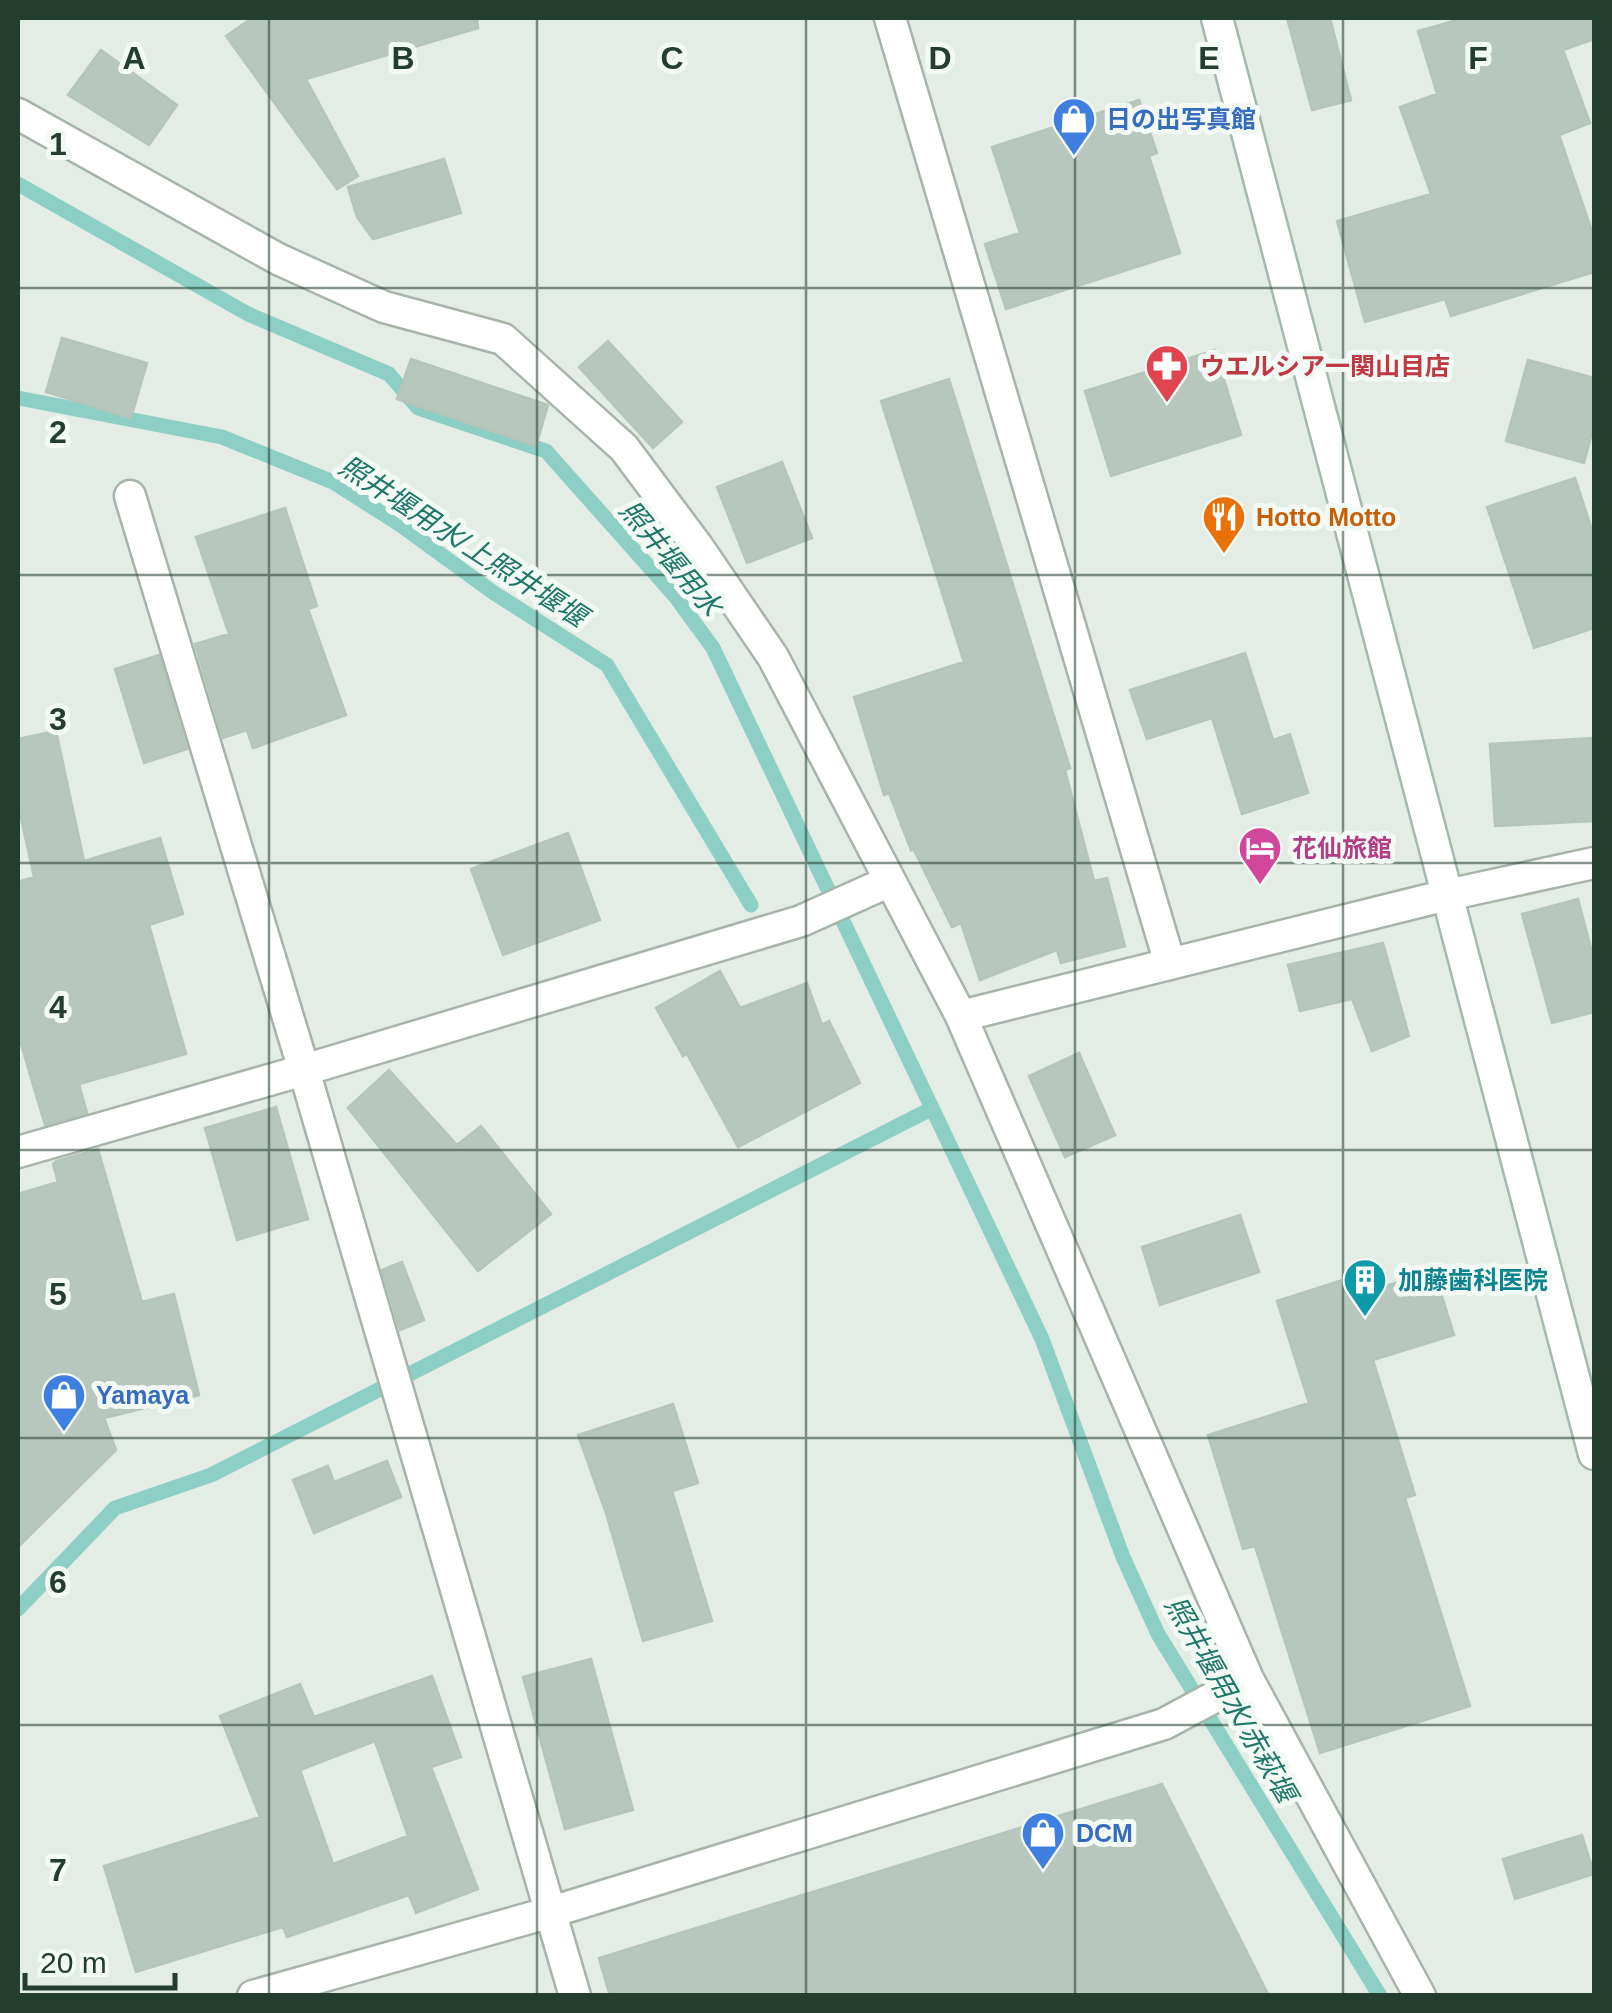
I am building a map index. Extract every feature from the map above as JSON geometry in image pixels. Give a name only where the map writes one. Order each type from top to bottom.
[{"type":"street","points":[[890,18],[1170,964]]},
{"type":"street","points":[[1217,18],[1594,1454]]},
{"type":"street","points":[[18,114],[313,275],[384,308],[503,339],[624,448],[698,547],[774,657],[961,1016],[1248,1678],[1420,1996]]},
{"type":"street","points":[[130,496],[304,1070],[575,1996]]},
{"type":"street","points":[[961,1016],[1447,894],[1594,863]]},
{"type":"street","points":[[18,1152],[800,921],[890,880]]},
{"type":"street","points":[[253,1996],[551,1912],[1164,1724],[1248,1678]]},
{"type":"building","points":[[252,18],[477,18],[478,28],[306,79],[358,176],[337,189],[226,36]]},
{"type":"building","points":[[1287,18],[1330,18],[1351,100],[1312,110]]},
{"type":"building","points":[[1464,18],[1594,18],[1594,39],[1563,50],[1590,123],[1559,135],[1594,237],[1594,272],[1451,316],[1445,299],[1365,322],[1337,221],[1431,194],[1400,107],[1437,94],[1418,31]]},
{"type":"building","points":[[101,50],[177,105],[149,145],[68,95]]},
{"type":"building","points":[[1139,100],[1157,153],[1149,156],[1180,253],[1006,309],[985,244],[1020,233],[992,147]]},
{"type":"building","points":[[444,159],[461,213],[373,239],[357,217],[348,187]]},
{"type":"building","points":[[62,338],[147,363],[131,418],[46,392]]},
{"type":"building","points":[[608,341],[682,422],[653,448],[579,367]]},
{"type":"building","points":[[1215,350],[1241,435],[1111,476],[1085,391]]},
{"type":"building","points":[[411,359],[548,405],[536,446],[397,399]]},
{"type":"building","points":[[1528,360],[1594,378],[1594,425],[1584,463],[1506,441]]},
{"type":"building","points":[[949,379],[1070,768],[1065,770],[1094,881],[1107,878],[1125,946],[1061,963],[1057,950],[980,980],[961,923],[952,927],[911,850],[889,793],[884,795],[854,697],[964,662],[881,401]]},
{"type":"building","points":[[782,462],[812,538],[747,563],[717,487]]},
{"type":"building","points":[[1575,478],[1594,536],[1594,628],[1534,648],[1487,507]]},
{"type":"building","points":[[285,508],[317,606],[308,609],[346,715],[253,748],[247,730],[223,738],[195,644],[229,634],[196,537]]},
{"type":"building","points":[[1245,653],[1273,740],[1290,734],[1308,793],[1242,814],[1212,718],[1147,739],[1130,690]]},
{"type":"building","points":[[159,655],[187,749],[144,763],[115,669]]},
{"type":"building","points":[[56,731],[84,861],[160,838],[183,914],[149,925],[186,1054],[79,1084],[87,1113],[45,1125],[18,1034],[18,882],[34,877],[18,804],[18,739]]},
{"type":"building","points":[[1594,738],[1594,821],[1495,826],[1490,744]]},
{"type":"building","points":[[568,833],[600,920],[503,955],[471,869]]},
{"type":"building","points":[[1578,899],[1594,960],[1594,1012],[1552,1023],[1522,914]]},
{"type":"building","points":[[1383,943],[1409,1036],[1372,1051],[1352,999],[1300,1011],[1288,965]]},
{"type":"building","points":[[720,971],[740,1008],[807,983],[822,1025],[829,1021],[860,1083],[738,1147],[687,1054],[683,1056],[656,1008]]},
{"type":"building","points":[[1079,1053],[1115,1135],[1065,1157],[1029,1076]]},
{"type":"building","points":[[389,1070],[457,1145],[481,1126],[551,1214],[478,1271],[348,1108]]},
{"type":"building","points":[[276,1107],[308,1219],[237,1240],[205,1128]]},
{"type":"building","points":[[98,1149],[142,1302],[174,1294],[199,1395],[104,1418],[116,1450],[18,1547],[18,1194],[58,1182],[53,1164],[56,1161]]},
{"type":"building","points":[[1240,1215],[1259,1272],[1160,1305],[1142,1247]]},
{"type":"building","points":[[402,1262],[424,1320],[400,1330],[382,1270]]},
{"type":"building","points":[[1434,1271],[1454,1335],[1373,1360],[1415,1495],[1405,1498],[1470,1706],[1320,1753],[1255,1546],[1243,1549],[1208,1435],[1309,1403],[1277,1301],[1358,1275],[1363,1293]]},
{"type":"building","points":[[673,1404],[698,1483],[672,1491],[712,1621],[643,1641],[606,1513],[578,1435]]},
{"type":"building","points":[[387,1461],[401,1497],[314,1533],[293,1480],[328,1466],[334,1482]]},
{"type":"building","points":[[591,1659],[633,1810],[565,1829],[523,1677]]},
{"type":"building","points":[[432,1676],[461,1757],[431,1767],[478,1889],[416,1913],[409,1895],[287,1937],[283,1927],[136,1972],[104,1866],[260,1817],[220,1716],[300,1684],[314,1717]],"holes":[[[375,1741],[408,1836],[333,1864],[300,1770]]]},
{"type":"building","name":"DCM","points":[[1162,1784],[1269,1996],[610,1996],[599,1958]]},
{"type":"building","points":[[1582,1835],[1594,1874],[1515,1899],[1503,1859]]},
{"type":"waterway","name":"照井堰用水","points":[[18,184],[248,314],[389,374],[418,408],[546,451],[675,596],[713,648],[1042,1339],[1123,1557],[1158,1634],[1380,1996]]},
{"type":"waterway","name":"照井堰用水/上照井堰堰","points":[[18,398],[222,437],[333,482],[607,665],[751,905]]},
{"type":"waterway","points":[[18,1609],[115,1508],[211,1475],[931,1109]]},
{"type":"place","name":"日の出写真館","points":[[1074,157]]},
{"type":"place","name":"ウエルシア一関山目店","points":[[1167,404]]},
{"type":"place","name":"Hotto Motto","points":[[1224,555]]},
{"type":"place","name":"花仙旅館","points":[[1260,886]]},
{"type":"place","name":"加藤歯科医院","points":[[1365,1318]]},
{"type":"place","name":"Yamaya","points":[[64,1433]]},
{"type":"place","name":"DCM","points":[[1043,1871]]},
{"type":"water label","name":"照井堰用水/赤萩堰","points":[[1231,1699]]}]
